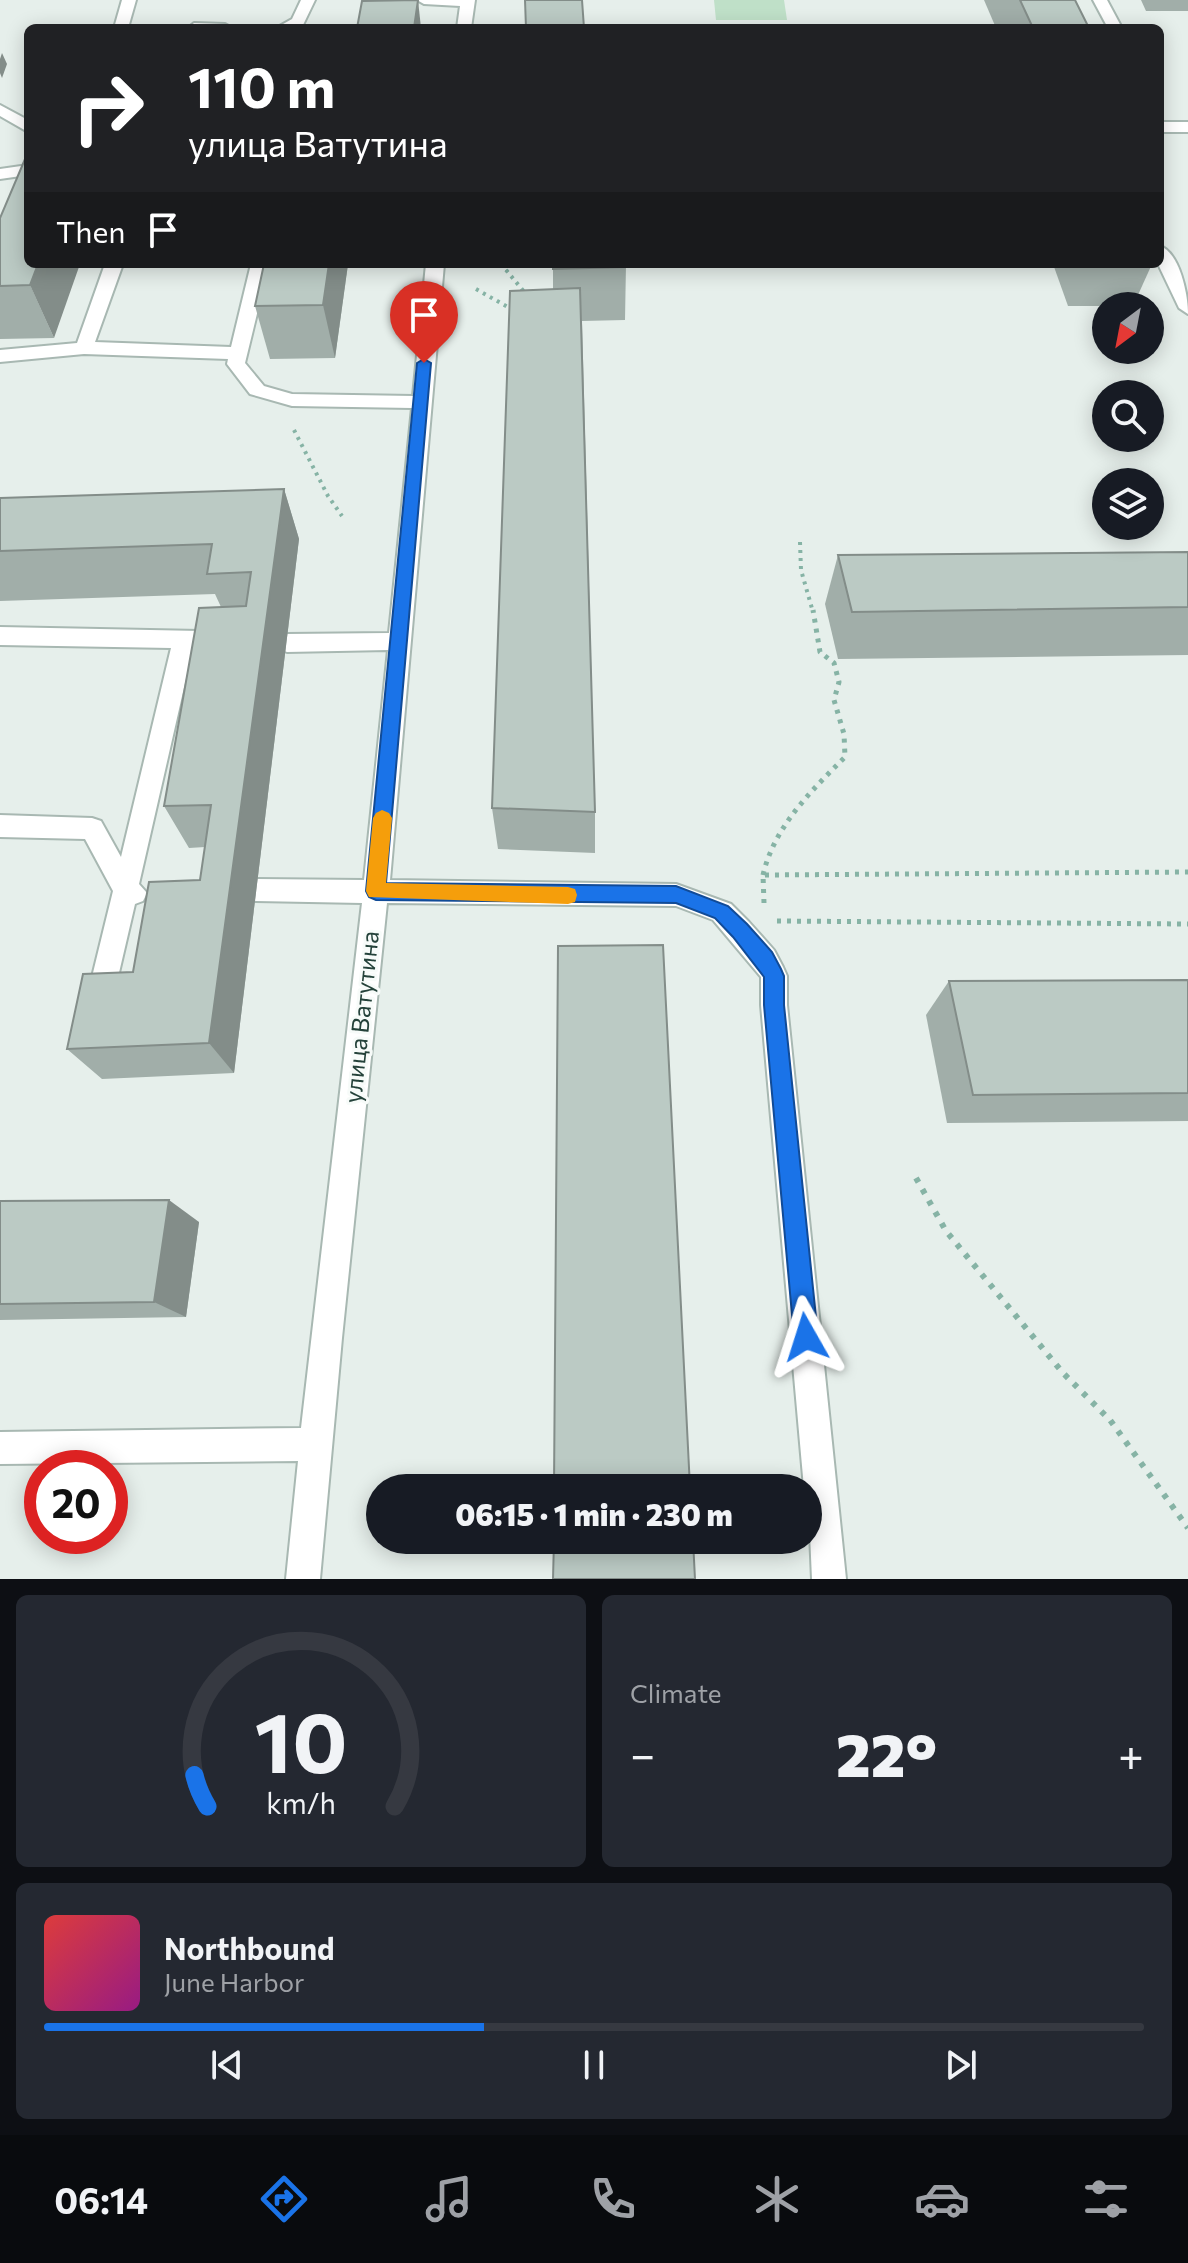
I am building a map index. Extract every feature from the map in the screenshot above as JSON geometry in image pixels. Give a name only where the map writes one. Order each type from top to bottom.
[{"type":"street","points":[[122,24],[129,0]]},
{"type":"street","points":[[293,24],[298,22],[308,0]]},
{"type":"street","points":[[424,0],[468,1],[465,24]]},
{"type":"street","points":[[1100,0],[1113,24]]},
{"type":"street","points":[[0,110],[24,125]]},
{"type":"street","points":[[1164,127],[1188,127]]},
{"type":"street","points":[[0,174],[24,171]]},
{"type":"street","points":[[1164,259],[1188,308]]},
{"type":"street","points":[[84,348],[113,268]]},
{"type":"street","points":[[259,268],[236,364],[257,390],[292,400],[422,402]]},
{"type":"street","name":"улица Ватутина","points":[[303,1579],[376,891],[435,268]]},
{"type":"street","points":[[0,356],[84,348],[239,353]]},
{"type":"street","points":[[0,636],[225,641]]},
{"type":"street","points":[[105,977],[184,640]]},
{"type":"street","points":[[287,643],[399,641]]},
{"type":"street","points":[[0,826],[92,829],[127,893]]},
{"type":"street","points":[[256,890],[676,895],[722,912],[765,959],[774,976],[775,1020],[829,1579]]},
{"type":"street","points":[[127,893],[156,892]]},
{"type":"street","points":[[0,1448],[316,1444]]},
{"type":"path","points":[[505,268],[527,296]]},
{"type":"path","points":[[476,289],[516,312]]},
{"type":"path","points":[[275,395],[342,516]]},
{"type":"path","points":[[764,906],[763,875],[769,849],[819,783],[845,757],[844,734],[834,700],[839,682],[834,663],[820,652],[811,598],[801,570],[800,542]]},
{"type":"path","points":[[763,875],[1188,872]]},
{"type":"path","points":[[765,921],[1188,924]]},
{"type":"path","points":[[916,1178],[946,1231],[1063,1373],[1110,1420],[1188,1528]]},
{"type":"green space","points":[[714,0],[784,0],[787,20],[716,20]]},
{"type":"building","points":[[418,0],[415,24],[358,24],[362,1]]},
{"type":"building","points":[[525,0],[582,0],[584,24],[526,24]]},
{"type":"building","points":[[1020,0],[1075,0],[1087,24],[1031,24]]},
{"type":"building","points":[[24,161],[24,268],[36,268],[30,285],[0,286],[0,218]]},
{"type":"building","points":[[263,268],[328,268],[323,305],[255,306]]},
{"type":"building","points":[[580,288],[595,812],[492,808],[510,291]]},
{"type":"building","points":[[284,489],[209,1043],[67,1049],[83,974],[133,972],[149,882],[200,880],[211,805],[164,806],[199,608],[246,606],[251,572],[207,574],[212,544],[0,551],[0,498]]},
{"type":"building","points":[[1188,552],[1188,607],[852,612],[838,555]]},
{"type":"building","points":[[663,945],[689,1474],[554,1474],[558,946]]},
{"type":"building","points":[[1188,980],[1188,1093],[973,1095],[949,981]]},
{"type":"building","points":[[169,1200],[154,1302],[0,1304],[0,1201]]},
{"type":"building","points":[[554,1554],[694,1554],[695,1579],[553,1579]]},
{"type":"slow traffic","points":[[382,818],[376,891],[568,895]]},
{"type":"route","points":[[424,363],[376,891],[676,895],[722,912],[740,930],[765,959],[774,976],[774,1005],[806,1337]]}]
